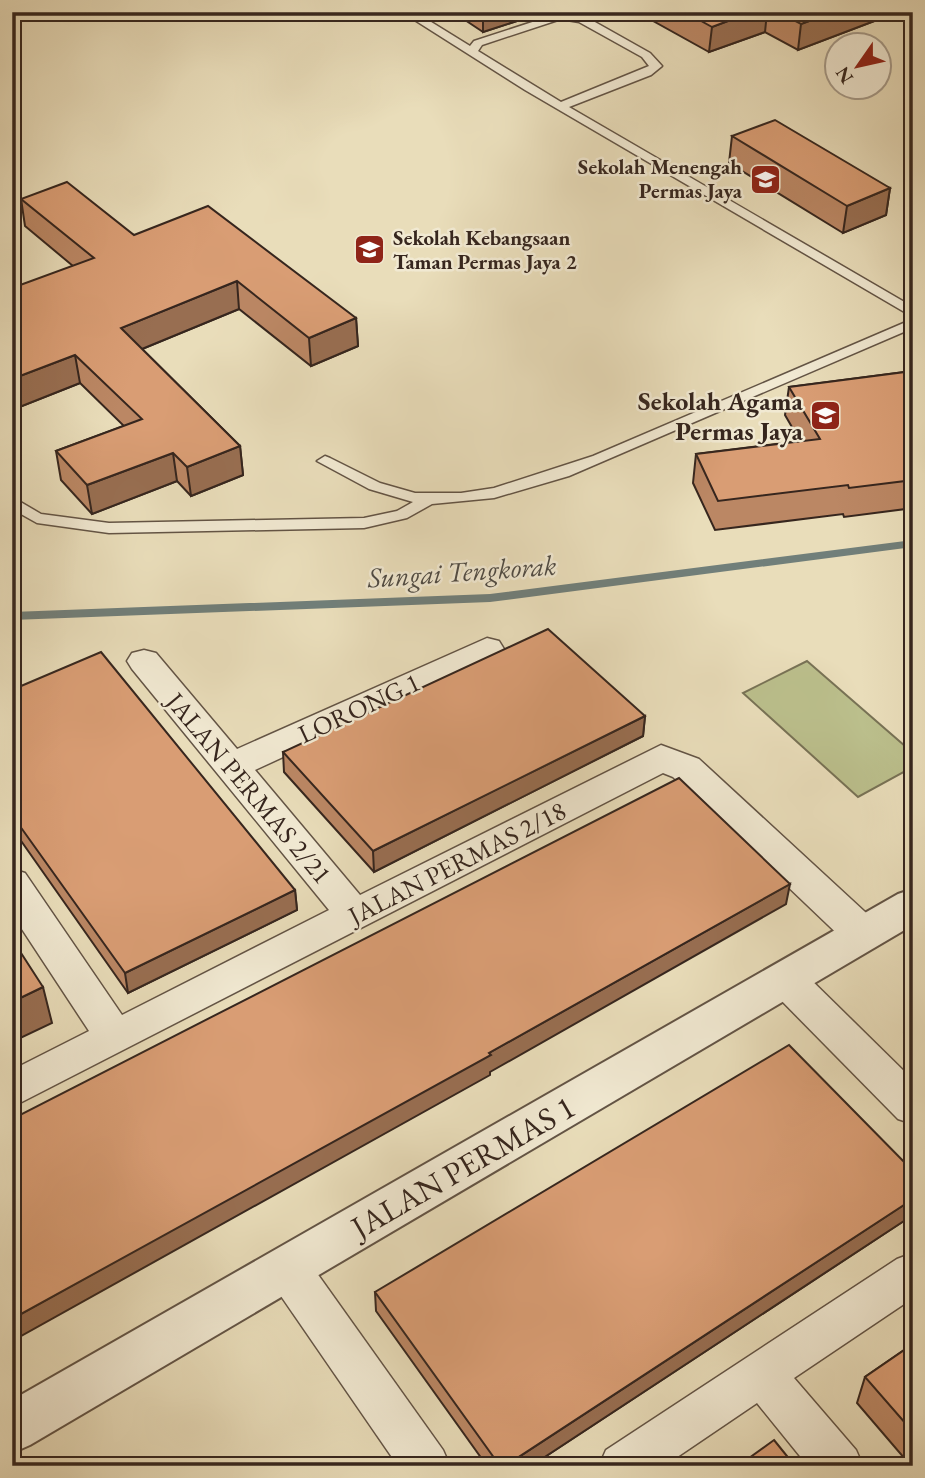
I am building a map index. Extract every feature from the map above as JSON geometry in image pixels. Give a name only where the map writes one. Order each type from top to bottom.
[{"type":"street","name":"LORONG 1","points":[[231,766],[487,649]]},
{"type":"street","name":"JALAN PERMAS 2/21","points":[[144,661],[355,915]]},
{"type":"street","name":"JALAN PERMAS 2/18","points":[[12,1090],[661,758],[686,768],[863,934]]},
{"type":"street","points":[[12,883],[115,1037]]},
{"type":"street","name":"JALAN PERMAS 1","points":[[12,1429],[913,905]]},
{"type":"street","points":[[785,979],[913,1107]]},
{"type":"street","points":[[288,1269],[426,1466]]},
{"type":"street","points":[[624,1466],[913,1273]]},
{"type":"street","points":[[761,1374],[839,1466]]},
{"type":"lane","points":[[407,12],[560,106],[913,313]]},
{"type":"lane","points":[[472,52],[478,43],[560,16],[582,19],[600,28],[646,55],[656,66],[647,73],[560,106]]},
{"type":"lane","points":[[325,461],[375,489],[429,499],[470,497],[580,466],[913,323]]},
{"type":"lane","points":[[12,502],[37,518],[109,528],[364,523],[402,515],[429,499]]},
{"type":"green space","points":[[807,661],[913,753],[913,767],[858,797],[743,693]]},
{"type":"building","points":[[685,12],[752,12],[712,27]]},
{"type":"building","points":[[778,12],[834,12],[801,24]]},
{"type":"building","points":[[775,120],[890,188],[847,206],[732,136]]},
{"type":"building","points":[[67,182],[134,235],[208,206],[356,318],[309,338],[237,281],[121,328],[240,446],[187,467],[173,453],[87,485],[56,451],[142,419],[75,355],[12,379],[12,288],[94,258],[21,199]]},
{"type":"building","points":[[913,371],[913,480],[718,501],[696,454],[820,439],[789,387]]},
{"type":"building","points":[[548,629],[645,716],[373,851],[283,752]]},
{"type":"building","points":[[101,652],[295,890],[125,973],[12,815],[12,687],[14,689]]},
{"type":"building","points":[[679,778],[790,884],[489,1053],[491,1055],[12,1319],[12,1119]]},
{"type":"building","points":[[12,939],[43,987],[12,1002]]},
{"type":"building","points":[[789,1045],[913,1171],[913,1199],[505,1466],[500,1466],[375,1292]]},
{"type":"building","points":[[913,1344],[913,1432],[865,1377]]},
{"type":"building","points":[[774,1440],[795,1466],[738,1466]]},
{"type":"waterway","name":"Sungai Tengkorak","points":[[12,616],[490,598],[913,543]]},
{"type":"place","name":"Sekolah Menengah Permas Jaya","points":[[765,179]]},
{"type":"place","name":"Sekolah Kebangsaan Taman Permas Jaya 2","points":[[370,250]]},
{"type":"place","name":"Sekolah Agama Permas Jaya","points":[[826,416]]}]
